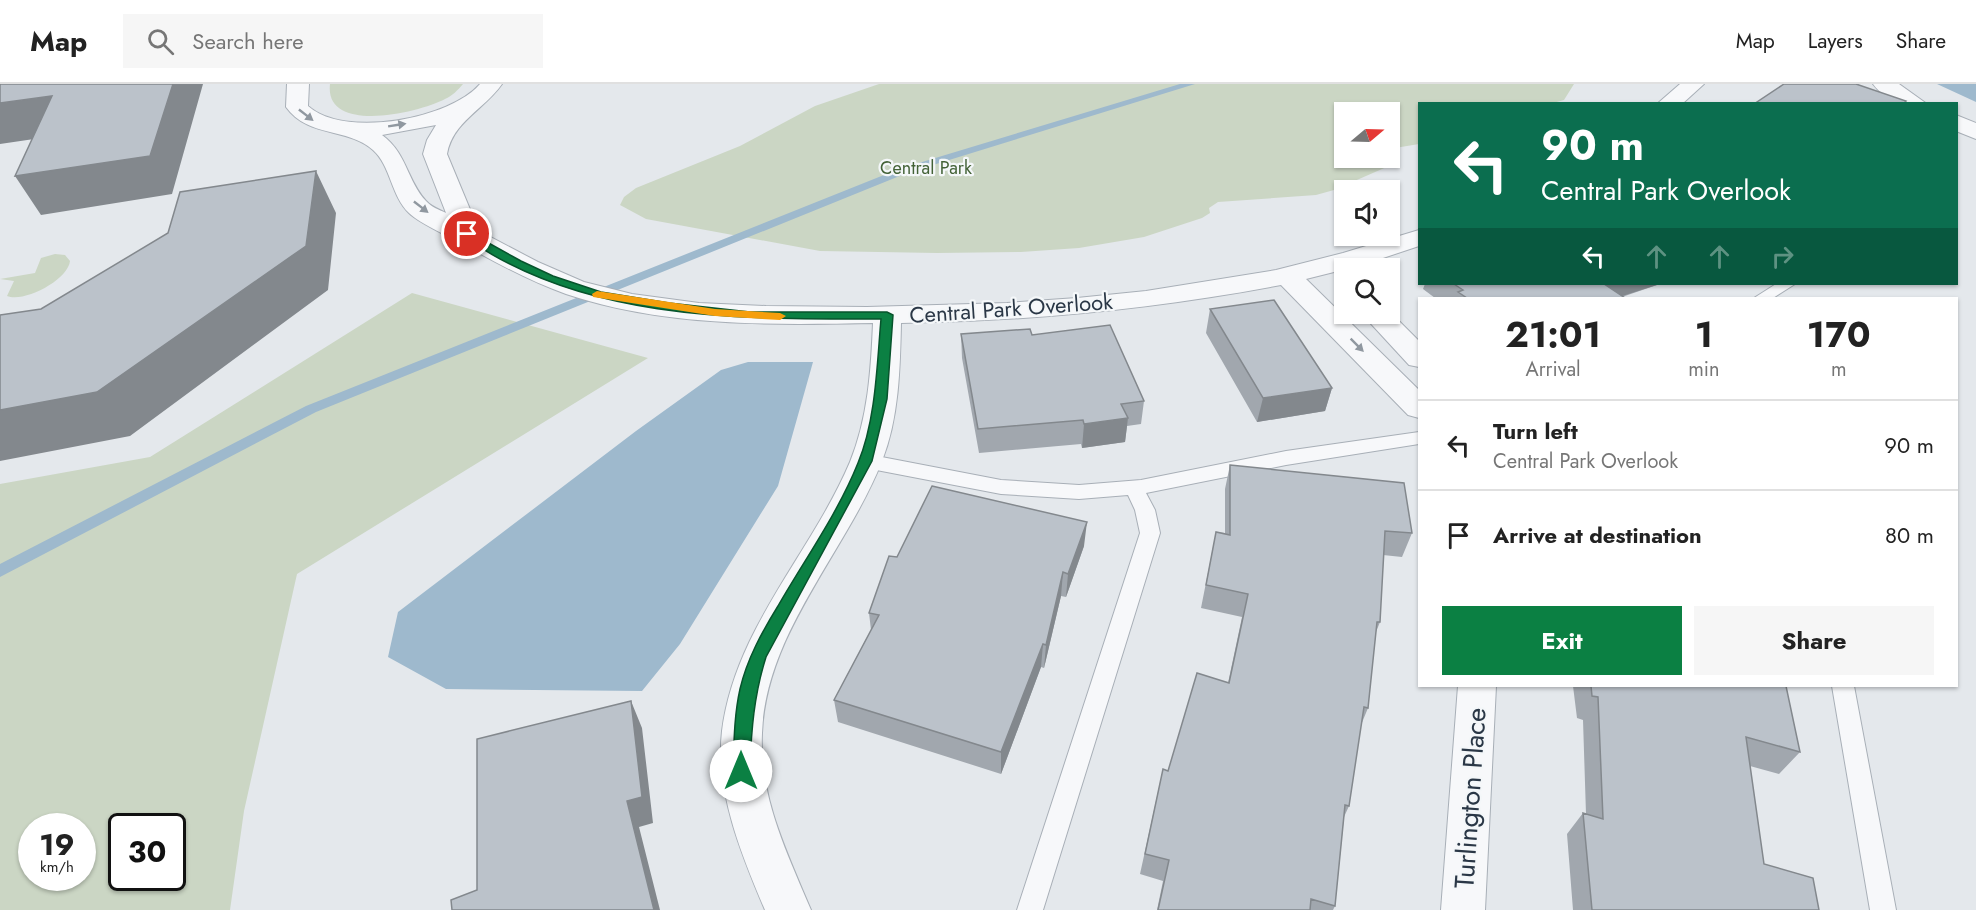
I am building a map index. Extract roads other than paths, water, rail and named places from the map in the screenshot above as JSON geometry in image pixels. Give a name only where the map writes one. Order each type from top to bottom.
[{"type":"street","points":[[298,84],[297,107],[302,113],[313,121],[339,128],[364,129],[411,123],[449,114],[469,105]]},
{"type":"street","points":[[467,234],[435,152],[436,144],[446,124],[480,98],[491,84]]},
{"type":"street","points":[[1670,102],[1693,84]]},
{"type":"street","points":[[1874,87],[1900,102]]},
{"type":"street","points":[[1874,87],[1911,102]]},
{"type":"street","name":"Central Park Overlook","points":[[339,128],[366,133],[389,152],[407,193],[418,208],[467,234],[488,249],[528,269],[599,295],[633,301],[750,315],[887,315],[1011,311],[1161,297],[1286,274],[1334,273]]},
{"type":"street","points":[[393,162],[435,152]]},
{"type":"street","name":"Central Park Overlook","points":[[1367,258],[1418,238]]},
{"type":"street","points":[[1286,274],[1418,406]]},
{"type":"street","points":[[789,910],[755,829],[743,781],[741,749],[748,687],[770,632],[848,497],[866,461],[881,399],[887,315]]},
{"type":"street","points":[[1386,324],[1418,357]]},
{"type":"street","name":"Turlington Place","points":[[1463,910],[1477,687]]},
{"type":"lane","points":[[1764,297],[1784,285]]},
{"type":"lane","points":[[866,461],[1001,487],[1079,492],[1134,488],[1286,458],[1418,438]]},
{"type":"lane","points":[[1030,910],[1150,533],[1145,510],[1134,488]]},
{"type":"lane","points":[[1843,687],[1883,910]]},
{"type":"water","points":[[1937,84],[1976,84],[1976,102]]},
{"type":"water","points":[[748,362],[813,362],[778,486],[680,644],[642,691],[446,689],[388,657],[398,612],[636,431],[721,370]]},
{"type":"waterway","points":[[0,571],[311,409],[903,171],[1190,84]]},
{"type":"park label","name":"Central Park","points":[[926,168]]}]
